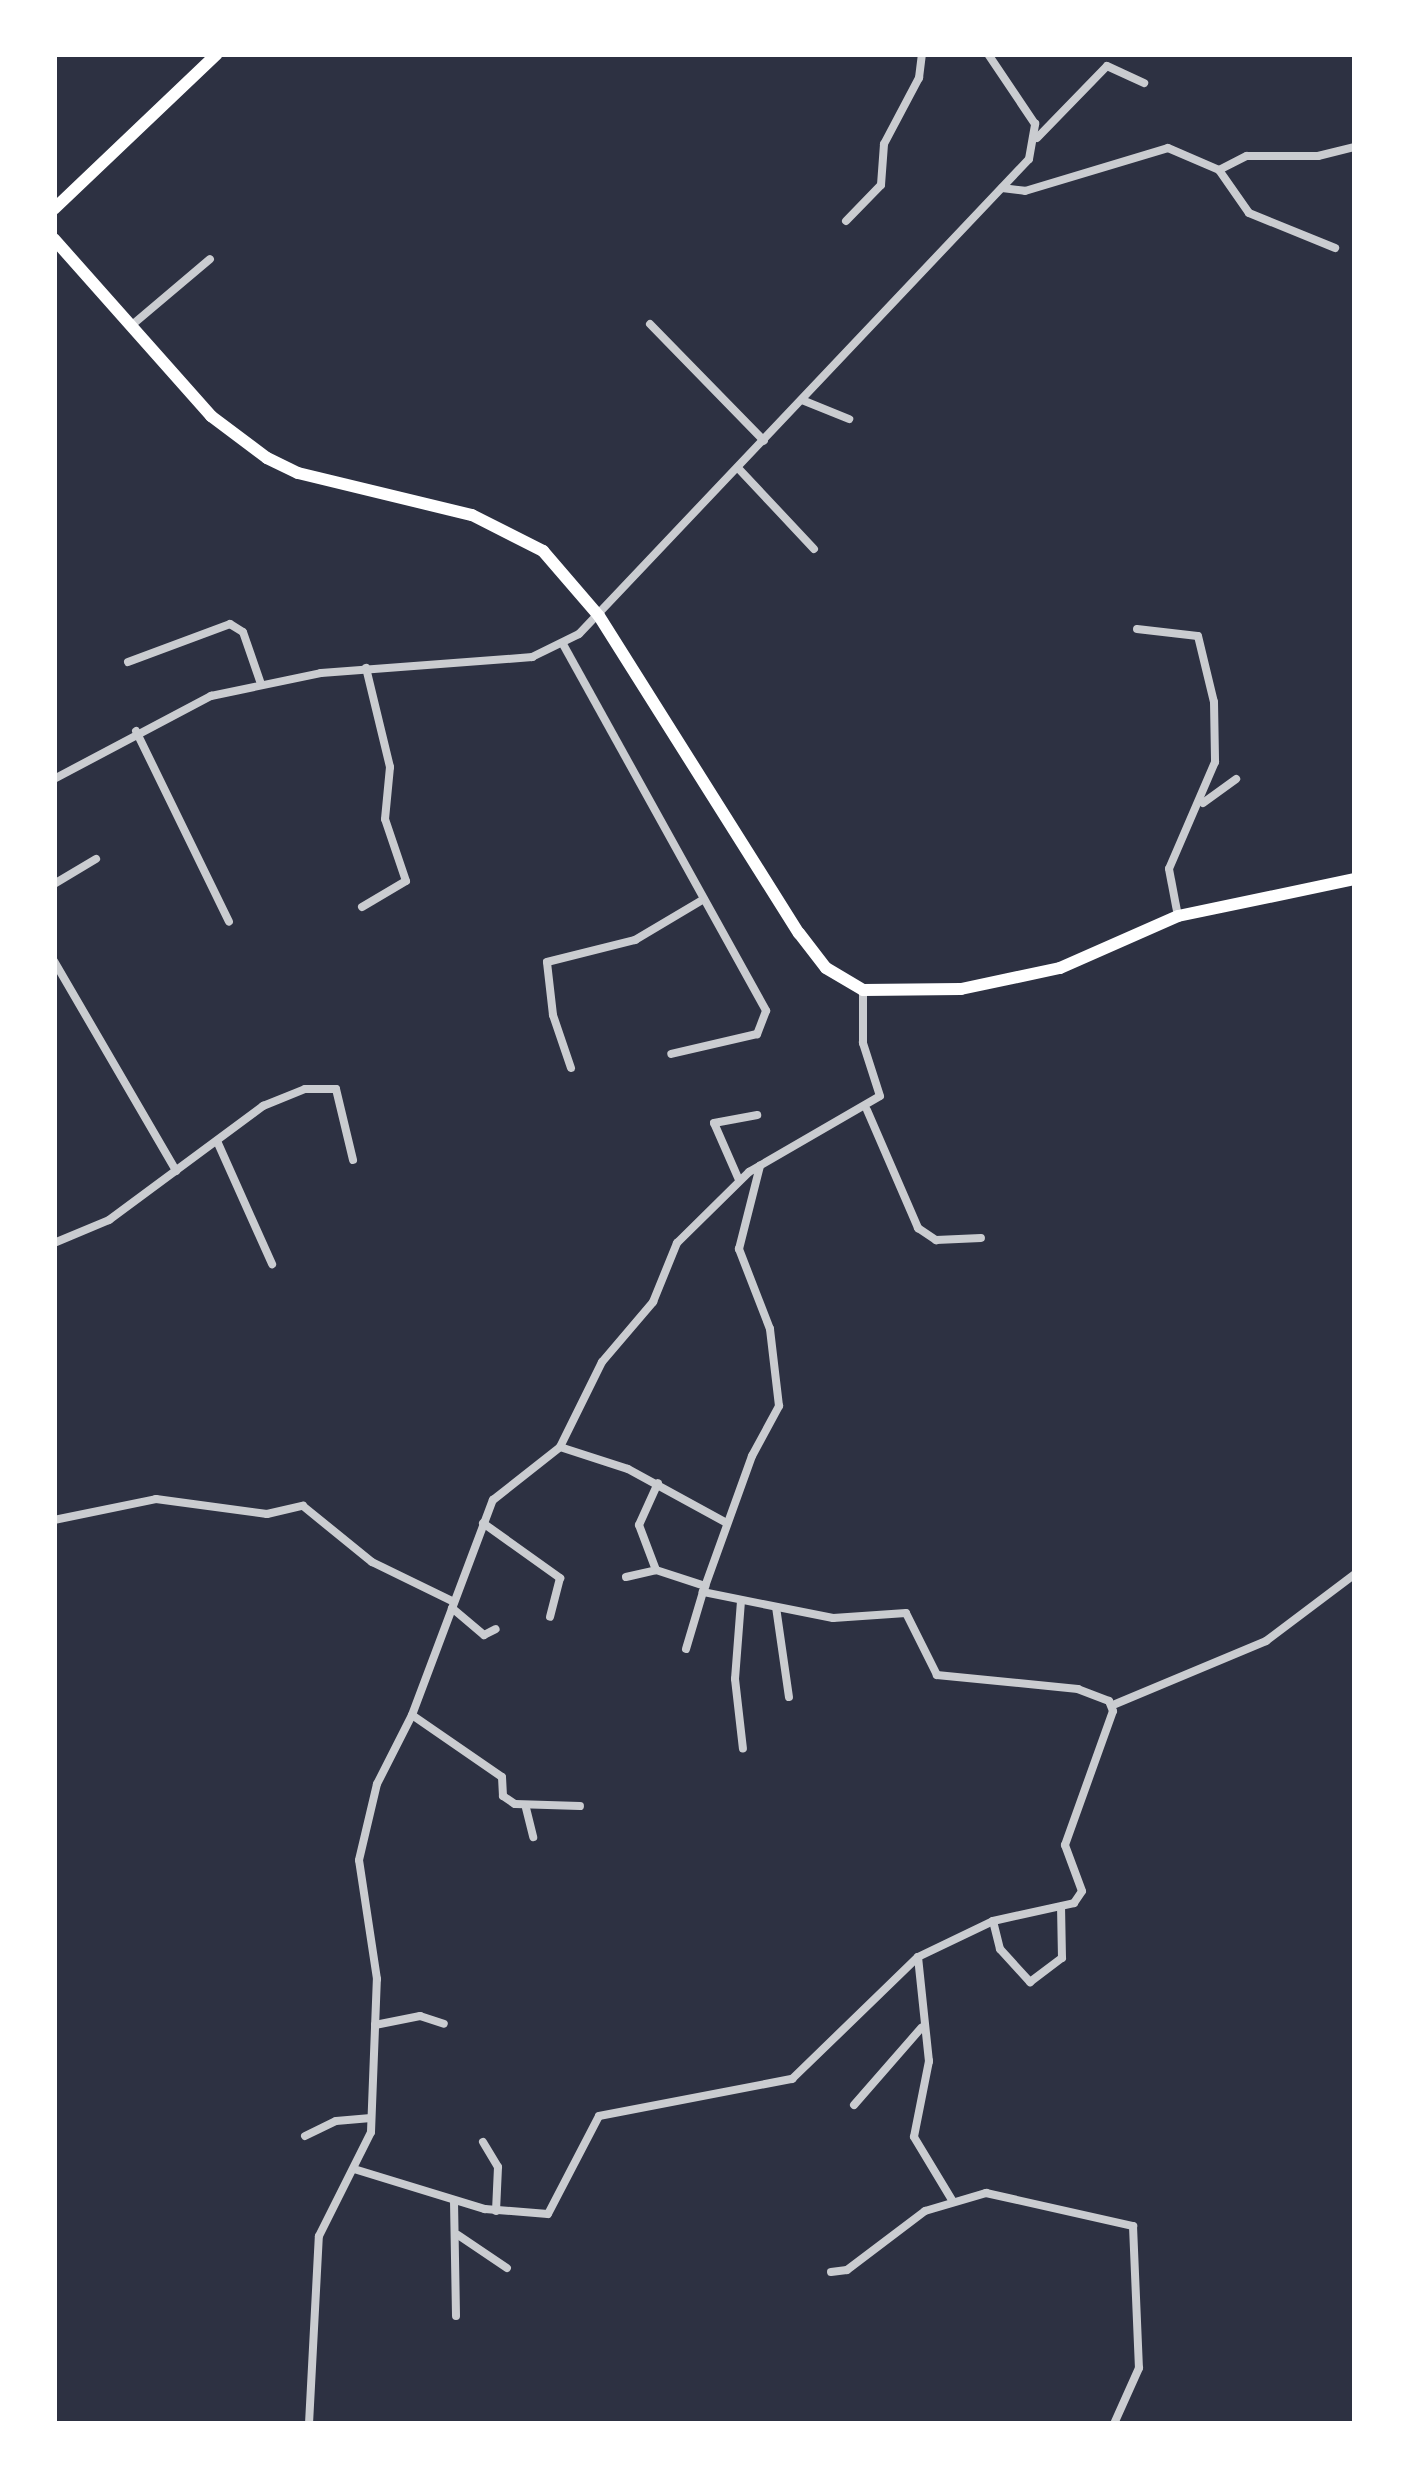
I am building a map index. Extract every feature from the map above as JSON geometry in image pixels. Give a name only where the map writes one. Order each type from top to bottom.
[{"type":"highway","points":[[54,208],[217,54]]},
{"type":"highway","points":[[54,238],[211,416],[267,458],[515,532],[543,551],[599,616],[799,934],[826,968],[863,990],[961,989],[1060,968],[1178,916],[1355,879]]},
{"type":"street","points":[[846,221],[881,185],[884,144],[919,78],[922,54]]},
{"type":"street","points":[[988,54],[1031,116],[1036,139]]},
{"type":"street","points":[[54,779],[136,731],[212,696],[366,668],[478,662],[563,646],[599,616],[1002,188],[1036,139],[1107,66],[1144,83]]},
{"type":"street","points":[[1219,170],[1247,157],[1318,157],[1355,147]]},
{"type":"street","points":[[1002,188],[1025,191],[1168,148],[1219,170],[1250,213],[1335,248]]},
{"type":"street","points":[[131,326],[210,259]]},
{"type":"street","points":[[650,324],[764,441]]},
{"type":"street","points":[[802,400],[849,419]]},
{"type":"street","points":[[738,468],[814,549]]},
{"type":"street","points":[[128,662],[230,624],[242,632],[261,684]]},
{"type":"street","points":[[1137,628],[1198,636],[1214,708],[1215,762],[1202,804],[1170,863],[1178,916]]},
{"type":"street","points":[[563,646],[767,1020],[757,1034],[671,1054]]},
{"type":"street","points":[[362,907],[406,880],[386,819],[390,767],[366,668]]},
{"type":"street","points":[[136,731],[230,922]]},
{"type":"street","points":[[1202,804],[1236,779]]},
{"type":"street","points":[[54,884],[96,860]]},
{"type":"street","points":[[571,1068],[553,1016],[547,962],[634,940],[704,899]]},
{"type":"street","points":[[54,961],[176,1171]]},
{"type":"street","points":[[309,2424],[314,2263],[325,2220],[354,2169],[371,2118],[375,1962],[358,1860],[380,1776],[412,1715],[484,1523],[505,1486],[560,1448],[602,1362],[653,1302],[677,1243],[739,1180],[867,1109],[880,1096],[863,1043],[863,990]]},
{"type":"street","points":[[54,1243],[99,1226],[274,1100],[333,1088],[353,1160]]},
{"type":"street","points":[[867,1109],[918,1228],[936,1240],[981,1238]]},
{"type":"street","points":[[739,1180],[715,1123],[757,1115]]},
{"type":"street","points":[[217,1141],[272,1264]]},
{"type":"street","points":[[686,1649],[725,1522],[779,1406],[770,1329],[739,1249],[760,1166]]},
{"type":"street","points":[[560,1448],[658,1483],[725,1522]]},
{"type":"street","points":[[656,1570],[639,1525],[658,1483]]},
{"type":"street","points":[[54,1520],[156,1499],[267,1514],[303,1506],[372,1562],[453,1605],[484,1636],[496,1629]]},
{"type":"street","points":[[484,1523],[560,1578],[550,1617]]},
{"type":"street","points":[[626,1577],[656,1570],[741,1601],[845,1619],[910,1614],[937,1675],[1078,1689],[1112,1705],[1266,1641],[1355,1574]]},
{"type":"street","points":[[741,1601],[736,1679],[742,1749]]},
{"type":"street","points":[[776,1607],[789,1697]]},
{"type":"street","points":[[354,2169],[496,2210],[553,2211],[599,2116],[792,2079],[918,1957],[993,1921],[1061,1907],[1082,1891],[1064,1845],[1112,1705]]},
{"type":"street","points":[[412,1715],[502,1777],[503,1796],[526,1808],[580,1806]]},
{"type":"street","points":[[526,1808],[533,1837]]},
{"type":"street","points":[[993,1921],[1000,1948],[1030,1982],[1062,1958],[1061,1907]]},
{"type":"street","points":[[918,1957],[928,1997],[923,2026],[929,2061],[914,2137],[952,2200]]},
{"type":"street","points":[[375,2025],[420,2017],[444,2024]]},
{"type":"street","points":[[854,2104],[923,2026]]},
{"type":"street","points":[[305,2136],[336,2120],[371,2118]]},
{"type":"street","points":[[483,2142],[498,2167],[496,2210]]},
{"type":"street","points":[[831,2272],[844,2272],[898,2226],[952,2200],[1005,2193],[1136,2229],[1138,2368],[1114,2424]]},
{"type":"street","points":[[454,2201],[456,2316]]},
{"type":"street","points":[[457,2234],[507,2268]]}]
